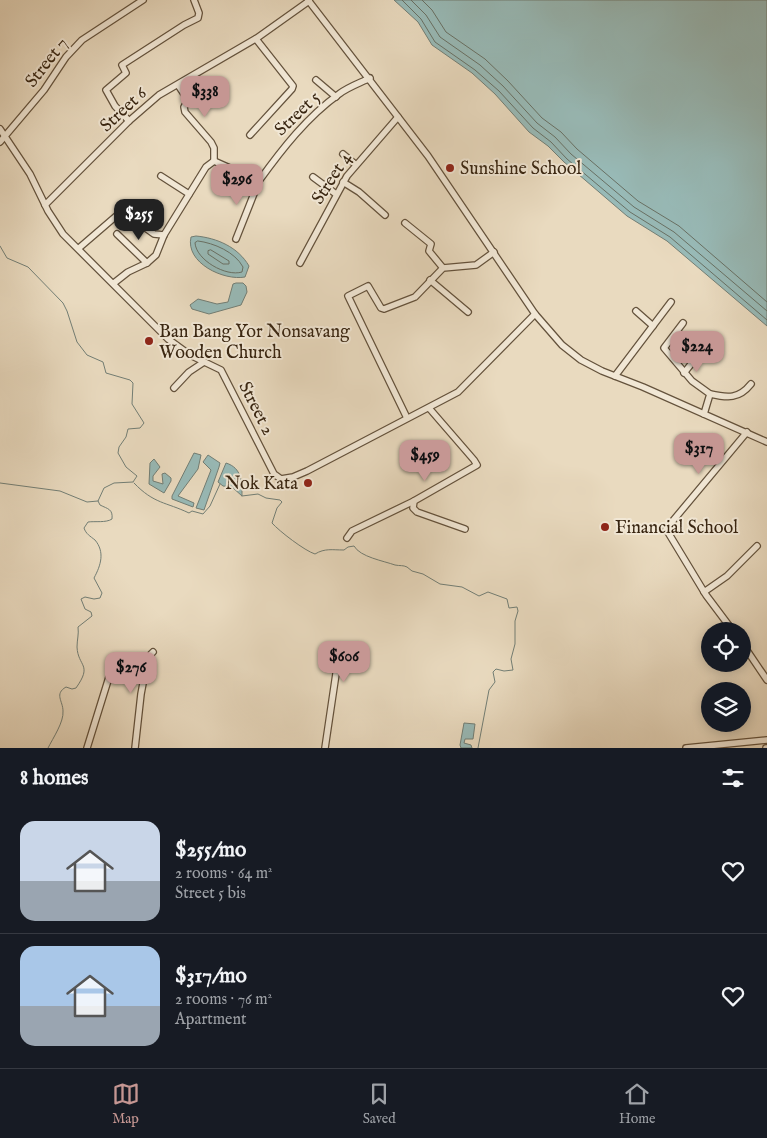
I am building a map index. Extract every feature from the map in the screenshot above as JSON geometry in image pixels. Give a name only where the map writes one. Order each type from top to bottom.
[{"type":"street","name":"Street 7","points":[[0,142],[44,90],[66,58],[82,40],[143,0]]},
{"type":"street","points":[[129,121],[115,106],[106,90],[126,73],[122,65],[198,18],[199,13],[194,0]]},
{"type":"street","points":[[308,1],[370,78],[428,156],[535,314],[562,345],[581,360],[767,442]]},
{"type":"street","name":"Street 6","points":[[46,206],[129,121],[159,95],[256,38],[308,1]]},
{"type":"street","points":[[250,135],[293,86],[256,38]]},
{"type":"street","name":"Street 5","points":[[236,239],[259,181],[284,146],[336,97],[370,78]]},
{"type":"street","points":[[316,80],[336,97]]},
{"type":"street","points":[[114,283],[128,272],[147,263],[156,255],[164,235],[188,194],[206,167],[214,160],[214,148],[211,142],[185,112],[184,107],[188,100],[178,85]]},
{"type":"street","name":"Street 4","points":[[300,263],[336,194],[355,164],[398,117]]},
{"type":"street","name":"Street 2","points":[[0,129],[30,174],[63,234],[168,339],[179,348],[221,370],[274,474],[281,480],[306,471],[449,398],[466,385],[535,314]]},
{"type":"street","points":[[343,154],[355,164]]},
{"type":"street","points":[[214,160],[259,181]]},
{"type":"street","points":[[161,176],[188,194]]},
{"type":"street","points":[[313,177],[336,194]]},
{"type":"street","points":[[343,182],[359,192],[385,215]]},
{"type":"street","points":[[79,248],[122,211],[154,234],[164,235]]},
{"type":"street","points":[[405,223],[431,244],[429,251],[443,268]]},
{"type":"street","points":[[116,234],[147,263]]},
{"type":"street","points":[[407,418],[348,296],[368,286],[381,308],[384,309],[415,297],[443,268],[476,265],[494,252]]},
{"type":"street","points":[[430,280],[468,312]]},
{"type":"street","points":[[615,376],[671,302]]},
{"type":"street","points":[[636,311],[653,326]]},
{"type":"street","points":[[683,323],[664,348],[684,373],[701,389],[710,394],[734,397],[740,395],[751,384]]},
{"type":"street","points":[[684,373],[707,344]]},
{"type":"street","points":[[174,388],[189,372],[204,362]]},
{"type":"street","points":[[704,414],[710,394]]},
{"type":"street","points":[[347,538],[352,532],[414,501],[477,465],[429,408]]},
{"type":"street","points":[[726,622],[704,592],[666,530],[747,432]]},
{"type":"street","points":[[414,501],[413,508],[417,512],[465,529]]},
{"type":"street","points":[[704,592],[727,576],[757,546]]},
{"type":"street","points":[[136,748],[141,694],[148,657],[153,652]]},
{"type":"street","points":[[751,657],[767,680]]},
{"type":"street","points":[[87,748],[114,661]]},
{"type":"street","points":[[326,748],[337,667]]},
{"type":"street","points":[[686,748],[767,740]]},
{"type":"water","points":[[394,0],[767,0],[767,326],[667,241],[627,216],[548,146],[529,132],[495,94],[472,73],[432,45],[418,22]]},
{"type":"water","points":[[196,236],[219,241],[239,254],[249,266],[245,277],[227,276],[217,273],[200,262],[194,255],[191,246],[191,237]]},
{"type":"water","points":[[243,283],[246,286],[247,292],[241,305],[209,314],[192,309],[190,305],[198,299],[217,304],[228,302],[233,284]]},
{"type":"water","points":[[194,453],[201,455],[198,469],[178,496],[194,503],[193,507],[172,499],[172,496]]},
{"type":"water","points":[[208,455],[220,463],[204,510],[196,508],[211,470],[203,462]]},
{"type":"water","points":[[154,459],[160,467],[153,476],[153,481],[163,484],[162,474],[165,473],[171,478],[164,493],[149,484],[150,463]]},
{"type":"water","points":[[226,463],[235,468],[240,476],[242,496],[232,487],[223,486],[218,482]]},
{"type":"water","points":[[464,723],[475,724],[473,739],[465,739],[464,743],[471,745],[472,748],[461,748],[460,745]]},
{"type":"waterway","points":[[0,246],[7,258],[28,267],[63,303],[77,342],[87,355],[103,362],[106,373],[130,380],[133,383],[132,404],[144,423],[140,428],[128,429],[118,453],[126,467],[137,476],[133,482],[114,483],[104,488],[98,501],[100,505],[111,511],[112,519],[88,522],[84,528],[100,549],[101,559],[94,578],[102,593],[100,598],[85,597],[81,599],[85,609],[91,612],[92,616],[78,627],[77,647],[84,670],[76,688],[66,687],[60,692],[63,715],[48,748]]},
{"type":"waterway","points":[[0,483],[60,491],[87,502],[98,501]]},
{"type":"waterway","points":[[134,483],[141,490],[160,502],[189,513],[192,511],[203,514],[210,506],[220,484]]},
{"type":"waterway","points":[[242,496],[258,494],[266,498],[280,500],[282,502],[277,508],[272,523],[292,540],[315,554],[325,550],[344,550],[354,546],[367,556],[395,565],[406,566],[412,571],[423,574],[440,584],[462,587],[479,596],[488,592],[507,599],[509,608],[517,607],[515,644],[511,659],[513,670],[504,671],[496,669],[493,672],[495,682],[489,690],[478,748]]},
{"type":"place","name":"Sunshine School","points":[[450,168]]},
{"type":"place","name":"Ban Bang Yor Nonsavang Wooden Church","points":[[149,341]]},
{"type":"place","name":"Nok Kata","points":[[308,483]]},
{"type":"place","name":"Financial School","points":[[605,527]]}]
